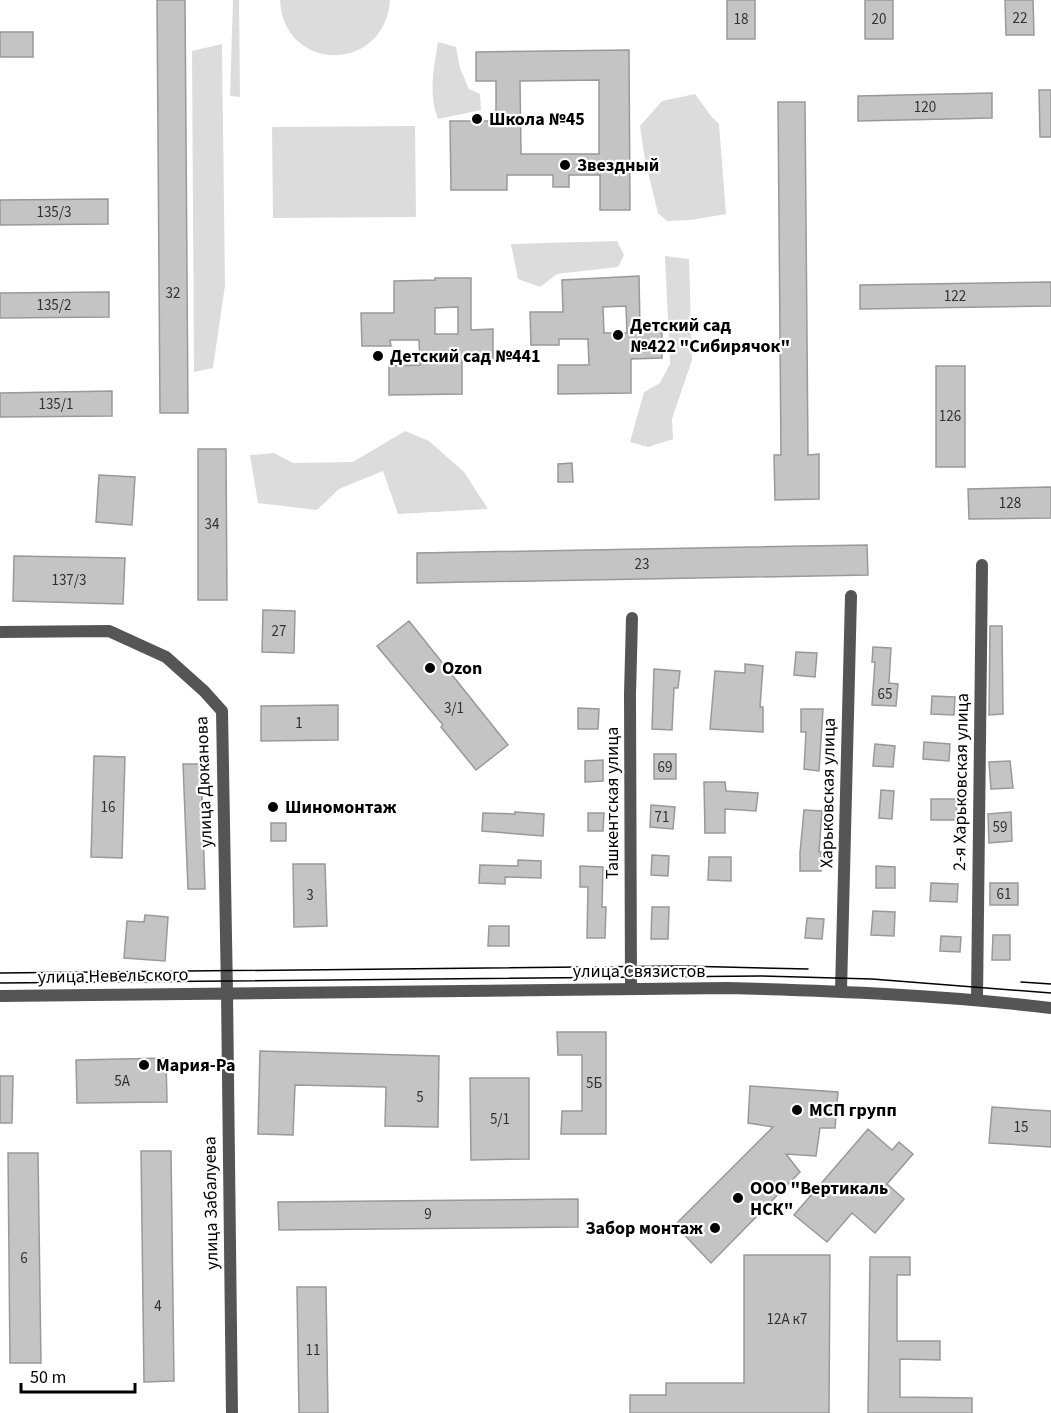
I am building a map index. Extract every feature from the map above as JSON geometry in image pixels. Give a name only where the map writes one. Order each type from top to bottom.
[{"type":"street","name":"2-я Харьковская улица","points":[[977,999],[982,565]]},
{"type":"street","name":"Харьковская улица","points":[[842,991],[851,596]]},
{"type":"street","name":"Ташкентская улица","points":[[631,988],[632,618]]},
{"type":"street","name":"улица Дюканова","points":[[0,632],[108,631],[166,657],[204,691],[222,711],[227,993]]},
{"type":"street","name":"улица Связистов","points":[[227,993],[631,988],[842,991],[977,999],[1051,1008]]},
{"type":"street","name":"улица Невельского","points":[[0,996],[227,993]]},
{"type":"street","name":"улица Забалуева","points":[[227,993],[232,1413]]},
{"type":"shaded area","points":[[233,0],[239,0],[240,97],[230,96]]},
{"type":"shaded area","points":[[280,0],[390,0],[384,24],[371,41],[354,52],[334,55],[315,52],[298,41],[285,24]]},
{"type":"shaded area","points":[[438,42],[456,47],[460,68],[469,89],[480,94],[481,110],[438,119],[433,91]]},
{"type":"shaded area","points":[[222,44],[225,285],[213,368],[194,372],[192,51]]},
{"type":"shaded area","points":[[695,94],[719,124],[726,214],[691,220],[667,221],[658,213],[645,160],[640,126],[662,101]]},
{"type":"shaded area","points":[[415,126],[416,217],[273,218],[272,127]]},
{"type":"shaded area","points":[[617,241],[624,255],[618,267],[557,274],[540,287],[518,279],[511,244]]},
{"type":"shaded area","points":[[665,256],[689,259],[692,360],[672,419],[673,439],[648,447],[630,442],[644,392],[660,383],[670,364]]},
{"type":"shaded area","points":[[405,431],[429,441],[464,472],[488,509],[398,514],[383,471],[339,489],[317,510],[258,503],[250,455],[274,453],[293,463],[353,462]]},
{"type":"building","points":[[157,0],[185,0],[188,413],[160,413]]},
{"type":"building","points":[[727,0],[755,0],[755,39],[727,39]]},
{"type":"building","points":[[865,0],[893,0],[893,39],[865,39]]},
{"type":"building","points":[[1005,0],[1033,0],[1034,35],[1006,35]]},
{"type":"building","points":[[0,32],[33,32],[33,57],[0,57]]},
{"type":"building","points":[[629,50],[630,210],[600,210],[600,175],[569,175],[569,187],[553,187],[553,175],[507,175],[507,190],[451,190],[450,121],[496,121],[496,81],[476,81],[476,52]],"holes":[[[599,80],[599,154],[521,154],[520,81]]]},
{"type":"building","points":[[1039,90],[1051,90],[1051,137],[1040,137]]},
{"type":"building","points":[[992,93],[992,118],[858,121],[858,96]]},
{"type":"building","points":[[778,102],[805,102],[808,455],[819,454],[819,499],[775,500],[774,455],[781,455]]},
{"type":"building","points":[[108,199],[108,224],[0,225],[0,200]]},
{"type":"building","points":[[639,276],[640,329],[662,328],[662,358],[631,359],[631,393],[558,394],[558,365],[589,365],[588,339],[559,339],[559,345],[531,345],[530,312],[563,312],[562,280]],"holes":[[[626,306],[627,333],[604,333],[603,307]]]},
{"type":"building","points":[[435,278],[471,278],[471,330],[493,329],[493,359],[462,360],[462,394],[389,395],[389,366],[420,365],[419,340],[390,340],[391,346],[362,346],[361,313],[394,313],[394,281],[435,280]],"holes":[[[458,307],[458,334],[435,334],[435,308]]]},
{"type":"building","points":[[1051,282],[1051,306],[860,309],[860,285]]},
{"type":"building","points":[[109,292],[109,317],[0,318],[0,293]]},
{"type":"building","points":[[936,366],[965,366],[965,467],[936,467]]},
{"type":"building","points":[[112,391],[112,416],[0,417],[0,393]]},
{"type":"building","points":[[198,449],[226,449],[227,600],[198,600]]},
{"type":"building","points":[[572,463],[573,482],[558,482],[558,464]]},
{"type":"building","points":[[99,475],[135,477],[132,525],[96,522]]},
{"type":"building","points":[[1051,487],[1051,518],[969,519],[968,489]]},
{"type":"building","points":[[867,545],[868,575],[417,583],[417,553]]},
{"type":"building","points":[[14,556],[125,558],[123,604],[13,601]]},
{"type":"building","points":[[263,610],[295,611],[294,653],[262,652]]},
{"type":"building","points":[[409,621],[508,745],[476,770],[441,727],[443,725],[377,646]]},
{"type":"building","points":[[990,626],[1002,626],[1003,714],[989,715]]},
{"type":"building","points":[[873,647],[891,648],[889,683],[898,684],[896,706],[872,705],[875,662],[872,662]]},
{"type":"building","points":[[796,652],[817,653],[815,677],[794,675]]},
{"type":"building","points":[[745,664],[763,666],[760,707],[763,707],[763,732],[710,729],[715,671],[745,673]]},
{"type":"building","points":[[654,669],[680,671],[678,688],[674,688],[672,730],[652,729]]},
{"type":"building","points":[[932,696],[955,697],[954,715],[931,714]]},
{"type":"building","points":[[338,705],[338,740],[261,741],[261,706]]},
{"type":"building","points":[[578,708],[599,709],[598,729],[578,729]]},
{"type":"building","points":[[801,709],[823,709],[819,771],[804,769],[806,732],[801,732]]},
{"type":"building","points":[[924,742],[950,744],[949,761],[923,759]]},
{"type":"building","points":[[875,744],[895,746],[893,767],[873,766]]},
{"type":"building","points":[[654,754],[676,754],[676,779],[654,779]]},
{"type":"building","points":[[94,756],[125,757],[122,858],[91,857]]},
{"type":"building","points":[[603,760],[603,781],[585,782],[585,761]]},
{"type":"building","points":[[1010,761],[1013,788],[991,789],[989,762]]},
{"type":"building","points":[[183,764],[201,764],[205,889],[188,889]]},
{"type":"building","points":[[704,782],[725,782],[726,791],[758,793],[756,811],[725,809],[725,833],[705,833]]},
{"type":"building","points":[[881,790],[894,791],[892,819],[879,818]]},
{"type":"building","points":[[931,799],[956,799],[957,820],[931,820]]},
{"type":"building","points":[[651,805],[675,807],[673,829],[650,827]]},
{"type":"building","points":[[804,810],[822,811],[819,852],[821,852],[821,871],[800,871]]},
{"type":"building","points":[[515,812],[544,814],[543,836],[482,831],[483,813],[515,814]]},
{"type":"building","points":[[1011,812],[1012,841],[989,843],[988,814]]},
{"type":"building","points":[[588,813],[604,813],[603,831],[588,831]]},
{"type":"building","points":[[271,823],[286,823],[286,841],[271,841]]},
{"type":"building","points":[[652,855],[669,856],[668,876],[651,875]]},
{"type":"building","points":[[709,857],[731,857],[731,881],[708,880]]},
{"type":"building","points":[[518,860],[541,861],[541,878],[505,877],[505,884],[479,883],[480,865],[518,866]]},
{"type":"building","points":[[293,864],[325,864],[327,926],[294,927]]},
{"type":"building","points":[[580,866],[603,867],[602,907],[606,907],[605,938],[587,938],[588,887],[580,887]]},
{"type":"building","points":[[876,866],[895,867],[895,888],[876,888]]},
{"type":"building","points":[[931,883],[958,884],[957,902],[930,901]]},
{"type":"building","points":[[990,883],[1018,883],[1018,905],[990,905]]},
{"type":"building","points":[[652,907],[669,907],[668,939],[651,939]]},
{"type":"building","points":[[873,911],[895,912],[894,936],[871,935]]},
{"type":"building","points":[[145,915],[168,917],[165,961],[124,958],[127,921],[144,922]]},
{"type":"building","points":[[807,918],[824,919],[822,939],[805,938]]},
{"type":"building","points":[[489,926],[509,926],[509,946],[488,946]]},
{"type":"building","points":[[993,935],[1010,935],[1010,960],[992,960]]},
{"type":"building","points":[[941,936],[961,937],[960,952],[940,951]]},
{"type":"building","points":[[557,1032],[606,1032],[606,1134],[561,1134],[562,1111],[582,1111],[582,1055],[558,1055]]},
{"type":"building","points":[[260,1051],[439,1056],[438,1127],[385,1126],[386,1087],[295,1085],[293,1135],[258,1134]]},
{"type":"building","points":[[166,1058],[167,1102],[77,1103],[76,1060]]},
{"type":"building","points":[[0,1076],[13,1076],[12,1123],[0,1123]]},
{"type":"building","points":[[470,1078],[529,1078],[529,1159],[471,1160]]},
{"type":"building","name":"ООО \"Вертикаль НСК\"","points":[[750,1086],[838,1092],[835,1128],[820,1128],[816,1156],[786,1154],[800,1172],[711,1263],[675,1225],[773,1127],[748,1123]]},
{"type":"building","points":[[992,1107],[1051,1111],[1051,1147],[989,1143]]},
{"type":"building","points":[[868,1129],[892,1150],[899,1142],[913,1154],[887,1184],[904,1199],[875,1233],[852,1213],[827,1242],[794,1215]]},
{"type":"building","points":[[141,1151],[171,1151],[174,1381],[144,1382]]},
{"type":"building","points":[[8,1153],[38,1153],[41,1363],[10,1363]]},
{"type":"building","points":[[578,1199],[578,1227],[279,1230],[278,1202]]},
{"type":"building","points":[[744,1255],[830,1255],[829,1413],[630,1413],[630,1395],[666,1395],[666,1383],[744,1383]]},
{"type":"building","points":[[870,1257],[910,1257],[910,1275],[897,1275],[897,1341],[940,1341],[940,1360],[900,1359],[900,1397],[972,1398],[972,1413],[868,1413]]},
{"type":"building","points":[[297,1287],[326,1287],[328,1413],[299,1413]]},
{"type":"tram line","points":[[0,973],[682,966],[808,969]]},
{"type":"tram line","points":[[0,983],[761,976],[872,979],[1051,993]]},
{"type":"tram line","points":[[1021,982],[1051,984]]},
{"type":"place","name":"Школа №45","points":[[477,119]]},
{"type":"place","name":"Звездный","points":[[565,165]]},
{"type":"place","name":"Детский сад №422 \"Сибирячок\"","points":[[618,335]]},
{"type":"place","name":"Детский сад №441","points":[[378,356]]},
{"type":"place","name":"Ozon","points":[[430,668]]},
{"type":"place","name":"Шиномонтаж","points":[[273,807]]},
{"type":"place","name":"Мария-Ра","points":[[144,1065]]},
{"type":"place","name":"МСП групп","points":[[797,1110]]},
{"type":"place","name":"ООО \"Вертикаль НСК\"","points":[[738,1198]]},
{"type":"place","name":"Забор монтаж","points":[[715,1228]]}]
